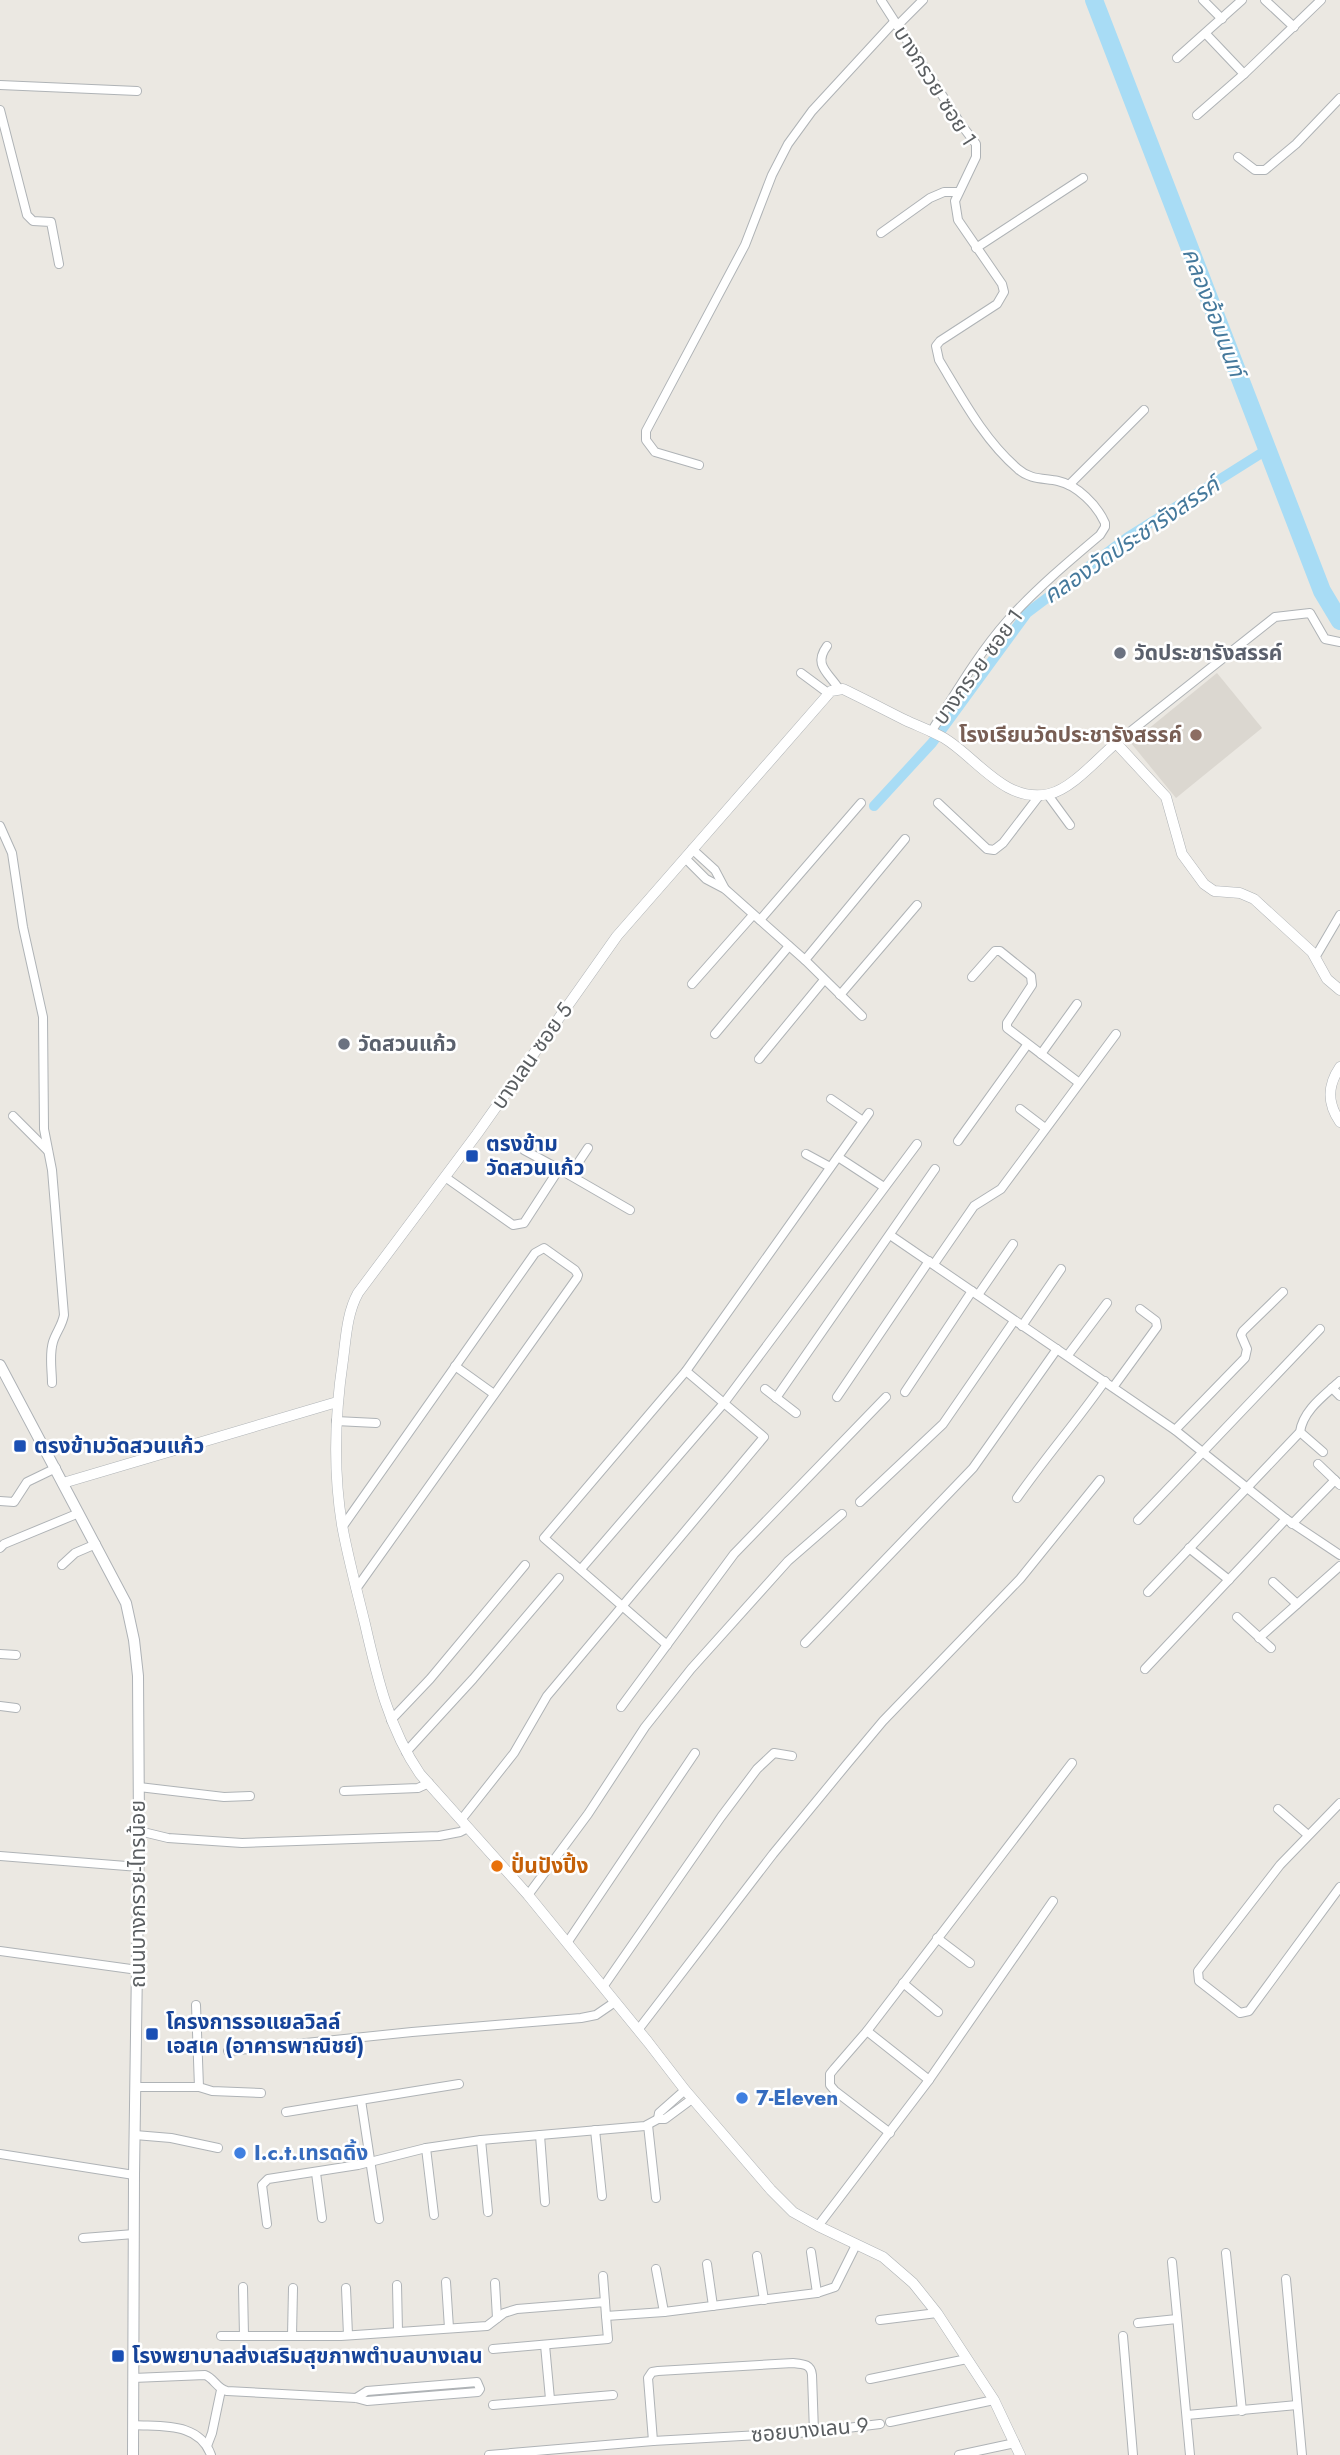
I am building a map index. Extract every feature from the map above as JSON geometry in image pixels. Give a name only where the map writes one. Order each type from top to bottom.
[{"type":"main road","name":"ถนนบางกรวย-ไทรน้อย","points":[[2,1371],[126,1603],[134,1640],[138,1676],[139,1867],[133,2455]]},
{"type":"street","name":"บางกรวย ซอย 1","points":[[881,0],[976,144],[976,157],[958,191],[958,220],[1002,284],[1004,292],[997,304],[940,341],[936,346],[939,360],[996,446],[1019,470],[1038,479],[1069,485],[1080,492],[1103,517],[1105,523],[1103,531],[1046,581],[1008,621],[976,663],[935,734]]},
{"type":"street","points":[[699,465],[655,452],[646,440],[646,432],[745,245],[772,176],[788,145],[812,111],[896,24],[923,0]]},
{"type":"street","points":[[1203,0],[1222,19]]},
{"type":"street","points":[[1177,58],[1242,0]]},
{"type":"street","points":[[1265,0],[1294,27]]},
{"type":"street","points":[[1197,115],[1321,0]]},
{"type":"street","points":[[1206,34],[1244,74]]},
{"type":"street","points":[[0,85],[138,91]]},
{"type":"street","points":[[1238,157],[1255,170],[1265,170],[1296,144],[1340,97]]},
{"type":"street","points":[[0,110],[27,215],[33,221],[51,222],[59,264]]},
{"type":"street","points":[[975,248],[1083,178]]},
{"type":"street","points":[[881,233],[930,198],[944,192],[958,191]]},
{"type":"street","points":[[1069,485],[1144,410]]},
{"type":"street","points":[[827,646],[821,657],[821,664],[839,689],[935,734],[964,751],[975,765],[1017,792],[1044,795],[1066,787],[1116,743],[1275,617],[1310,613],[1325,639],[1340,642]]},
{"type":"street","points":[[801,673],[828,693]]},
{"type":"street","name":"บางเลน ซอย 5","points":[[839,689],[828,693],[604,953],[352,1303],[336,1421],[343,1526],[382,1694],[406,1752],[429,1783],[528,1895],[688,2094],[786,2204],[818,2226],[883,2257],[914,2283],[994,2400],[1020,2455]]},
{"type":"street","points":[[1116,743],[1166,797],[1182,854],[1204,884],[1214,891],[1247,894],[1316,956],[1327,979],[1340,990]]},
{"type":"street","points":[[938,803],[988,849],[994,850],[1044,795]]},
{"type":"street","points":[[1044,795],[1070,825]]},
{"type":"street","points":[[692,984],[861,803]]},
{"type":"street","points":[[0,826],[12,853],[23,927],[43,1017],[44,1129],[52,1171],[64,1315],[51,1351],[52,1383]]},
{"type":"street","points":[[805,960],[905,839]]},
{"type":"street","points":[[692,849],[715,870],[725,889]]},
{"type":"street","points":[[685,858],[706,879],[725,889],[805,960],[862,1016]]},
{"type":"street","points":[[841,995],[917,905]]},
{"type":"street","points":[[1316,956],[1340,915]]},
{"type":"street","points":[[715,1034],[789,946]]},
{"type":"street","points":[[972,977],[995,951],[1000,951],[1031,976],[1032,985],[1007,1023],[1010,1032],[1078,1082]]},
{"type":"street","points":[[759,1059],[824,980]]},
{"type":"street","points":[[1041,1054],[1077,1004]]},
{"type":"street","points":[[837,1398],[974,1206],[1001,1189],[1116,1034]]},
{"type":"street","points":[[958,1141],[1027,1045]]},
{"type":"street","points":[[1340,1067],[1329,1095],[1333,1112],[1340,1122]]},
{"type":"street","points":[[831,1099],[863,1121]]},
{"type":"street","points":[[1020,1109],[1045,1128]]},
{"type":"street","points":[[667,1645],[544,1538],[686,1371],[869,1113]]},
{"type":"street","points":[[13,1116],[48,1152]]},
{"type":"street","points":[[581,1569],[724,1403],[917,1144]]},
{"type":"street","points":[[570,1175],[588,1148]]},
{"type":"street","points":[[524,1150],[630,1210]]},
{"type":"street","points":[[806,1154],[830,1167]]},
{"type":"street","points":[[838,1157],[884,1187]]},
{"type":"street","points":[[445,1177],[508,1223],[517,1226],[524,1223],[559,1169]]},
{"type":"street","points":[[776,1398],[935,1170]]},
{"type":"street","points":[[890,1235],[1114,1386],[1203,1451],[1289,1522],[1339,1554]]},
{"type":"street","points":[[905,1392],[1013,1244]]},
{"type":"street","points":[[343,1526],[538,1249],[547,1250],[575,1270],[577,1278],[356,1589]]},
{"type":"street","points":[[860,1502],[943,1424],[1062,1269]]},
{"type":"street","points":[[1175,1430],[1245,1358],[1247,1353],[1241,1335],[1243,1331],[1283,1292]]},
{"type":"street","points":[[1068,1355],[1107,1303]]},
{"type":"street","points":[[1114,1386],[1157,1327],[1156,1321],[1140,1309]]},
{"type":"street","points":[[1138,1520],[1320,1329]]},
{"type":"street","points":[[805,1643],[973,1468],[1057,1349]]},
{"type":"street","points":[[455,1366],[494,1394]]},
{"type":"street","points":[[139,1831],[168,1838],[242,1843],[439,1836],[460,1832],[514,1753],[547,1696],[764,1437],[686,1371]]},
{"type":"street","points":[[1017,1498],[1048,1454],[1072,1429],[1105,1381]]},
{"type":"street","points":[[1147,1592],[1300,1432],[1301,1422],[1306,1414],[1340,1381]]},
{"type":"street","points":[[1332,1388],[1340,1396]]},
{"type":"street","points":[[765,1390],[796,1413]]},
{"type":"street","points":[[621,1707],[734,1554],[886,1397]]},
{"type":"street","points":[[64,1483],[337,1402]]},
{"type":"street","points":[[336,1421],[376,1423]]},
{"type":"street","points":[[1300,1432],[1322,1452]]},
{"type":"street","points":[[1145,1669],[1229,1580],[1289,1522],[1337,1482],[1318,1464]]},
{"type":"street","points":[[0,1501],[14,1502],[27,1482],[56,1468]]},
{"type":"street","points":[[638,2030],[773,1854],[883,1721],[1020,1579],[1100,1480]]},
{"type":"street","points":[[0,1548],[79,1513]]},
{"type":"street","points":[[528,1895],[589,1814],[645,1727],[691,1669],[788,1562],[842,1514]]},
{"type":"street","points":[[62,1565],[75,1553],[96,1544]]},
{"type":"street","points":[[1189,1548],[1229,1580]]},
{"type":"street","points":[[391,1720],[430,1679],[525,1565]]},
{"type":"street","points":[[1259,1638],[1340,1566]]},
{"type":"street","points":[[406,1752],[473,1679],[559,1578]]},
{"type":"street","points":[[1273,1582],[1297,1604]]},
{"type":"street","points":[[1237,1617],[1271,1648]]},
{"type":"street","points":[[0,1654],[16,1656]]},
{"type":"street","points":[[0,1706],[16,1708]]},
{"type":"street","points":[[567,1943],[695,1753]]},
{"type":"street","points":[[603,1987],[686,1865],[757,1769],[774,1753],[792,1756]]},
{"type":"street","points":[[890,2133],[830,2085],[830,2074],[867,2031],[1072,1763]]},
{"type":"street","points":[[344,1791],[418,1788],[429,1783]]},
{"type":"street","points":[[139,1787],[224,1797],[250,1796]]},
{"type":"street","points":[[1340,1803],[1280,1866],[1198,1971],[1199,1981],[1240,2013],[1249,2011],[1340,1887]]},
{"type":"street","points":[[1278,1808],[1308,1835]]},
{"type":"street","points":[[0,1856],[139,1867]]},
{"type":"street","points":[[818,2226],[929,2081],[1053,1901]]},
{"type":"street","points":[[937,1938],[971,1964]]},
{"type":"street","points":[[0,1951],[138,1970]]},
{"type":"street","points":[[903,1983],[938,2012]]},
{"type":"street","points":[[228,2051],[582,2018],[596,2015],[615,2002]]},
{"type":"street","points":[[196,2005],[199,2087]]},
{"type":"street","points":[[867,2031],[929,2081]]},
{"type":"street","points":[[286,2112],[459,2084]]},
{"type":"street","points":[[136,2087],[199,2087],[212,2091],[261,2093]]},
{"type":"street","points":[[267,2224],[262,2185],[268,2179],[316,2173],[426,2148],[481,2140],[648,2125],[657,2119],[665,2119],[688,2094]]},
{"type":"street","points":[[361,2100],[379,2219]]},
{"type":"street","points":[[648,2125],[656,2198]]},
{"type":"street","points":[[595,2130],[601,2196]]},
{"type":"street","points":[[135,2135],[171,2138],[218,2148]]},
{"type":"street","points":[[540,2135],[545,2202]]},
{"type":"street","points":[[481,2140],[488,2212]]},
{"type":"street","points":[[426,2148],[434,2215]]},
{"type":"street","points":[[0,2154],[134,2175]]},
{"type":"street","points":[[316,2173],[322,2218]]},
{"type":"street","points":[[83,2238],[134,2234]]},
{"type":"street","points":[[606,2316],[664,2312],[817,2293],[835,2287],[856,2245]]},
{"type":"street","points":[[811,2252],[817,2293]]},
{"type":"street","points":[[1226,2253],[1242,2411]]},
{"type":"street","points":[[757,2256],[764,2300]]},
{"type":"street","points":[[1172,2262],[1190,2455]]},
{"type":"street","points":[[707,2264],[713,2306]]},
{"type":"street","points":[[656,2269],[664,2312]]},
{"type":"street","points":[[493,2349],[608,2339],[603,2276]]},
{"type":"street","points":[[1286,2279],[1302,2455]]},
{"type":"street","points":[[446,2282],[449,2328]]},
{"type":"street","points":[[495,2283],[497,2318]]},
{"type":"street","points":[[397,2285],[398,2332]]},
{"type":"street","points":[[243,2287],[243,2336]]},
{"type":"street","points":[[292,2336],[293,2288]]},
{"type":"street","points":[[346,2288],[348,2335]]},
{"type":"street","points":[[221,2336],[348,2335],[487,2326],[517,2309],[605,2302]]},
{"type":"street","points":[[880,2320],[937,2313]]},
{"type":"street","points":[[1138,2323],[1177,2319]]},
{"type":"street","points":[[1123,2336],[1133,2455]]},
{"type":"street","points":[[545,2345],[550,2399]]},
{"type":"street","points":[[870,2379],[967,2359]]},
{"type":"street","points":[[653,2441],[648,2378],[652,2372],[793,2363],[807,2365],[813,2375],[814,2432]]},
{"type":"street","points":[[133,2378],[205,2375],[211,2377],[222,2390],[368,2401],[478,2392],[480,2389],[477,2382],[367,2391],[356,2398]]},
{"type":"street","points":[[207,2446],[222,2390]]},
{"type":"street","points":[[493,2405],[613,2395]]},
{"type":"street","points":[[890,2422],[994,2400]]},
{"type":"street","points":[[1187,2415],[1297,2405]]},
{"type":"street","name":"ซอยบางเลน 9","points":[[489,2455],[653,2441],[814,2432],[880,2424]]},
{"type":"street","points":[[134,2426],[172,2427],[190,2431],[203,2440],[211,2455]]},
{"type":"street","points":[[959,2455],[1015,2443]]},
{"type":"shaded area","name":"โรงเรียนวัดประชารังสรรค์","points":[[1217,673],[1262,728],[1176,798],[1131,743]]},
{"type":"waterway","name":"คลองอ้อมนนท์","points":[[1094,0],[1322,591],[1340,621]]},
{"type":"waterway","name":"คลองวัดประชารังสรรค์","points":[[874,806],[932,743],[1027,613],[1128,537],[1268,449]]},
{"type":"place","name":"วัดประชารังสรรค์","points":[[1120,653]]},
{"type":"place","name":"โรงเรียนวัดประชารังสรรค์","points":[[1196,735]]},
{"type":"place","name":"วัดสวนแก้ว","points":[[344,1044]]},
{"type":"place","name":"ตรงข้าม วัดสวนแก้ว","points":[[472,1156]]},
{"type":"place","name":"ตรงข้ามวัดสวนแก้ว","points":[[20,1446]]},
{"type":"place","name":"ปั่นปังปิ้ง","points":[[497,1866]]},
{"type":"place","name":"โครงการรอแยลวิลล์ เอสเค (อาคารพาณิชย์)","points":[[152,2034]]},
{"type":"place","name":"7-Eleven","points":[[742,2098]]},
{"type":"place","name":"I.c.t.เทรดดิ้ง","points":[[240,2153]]},
{"type":"place","name":"โรงพยาบาลส่งเสริมสุขภาพตำบลบางเลน","points":[[118,2356]]}]
